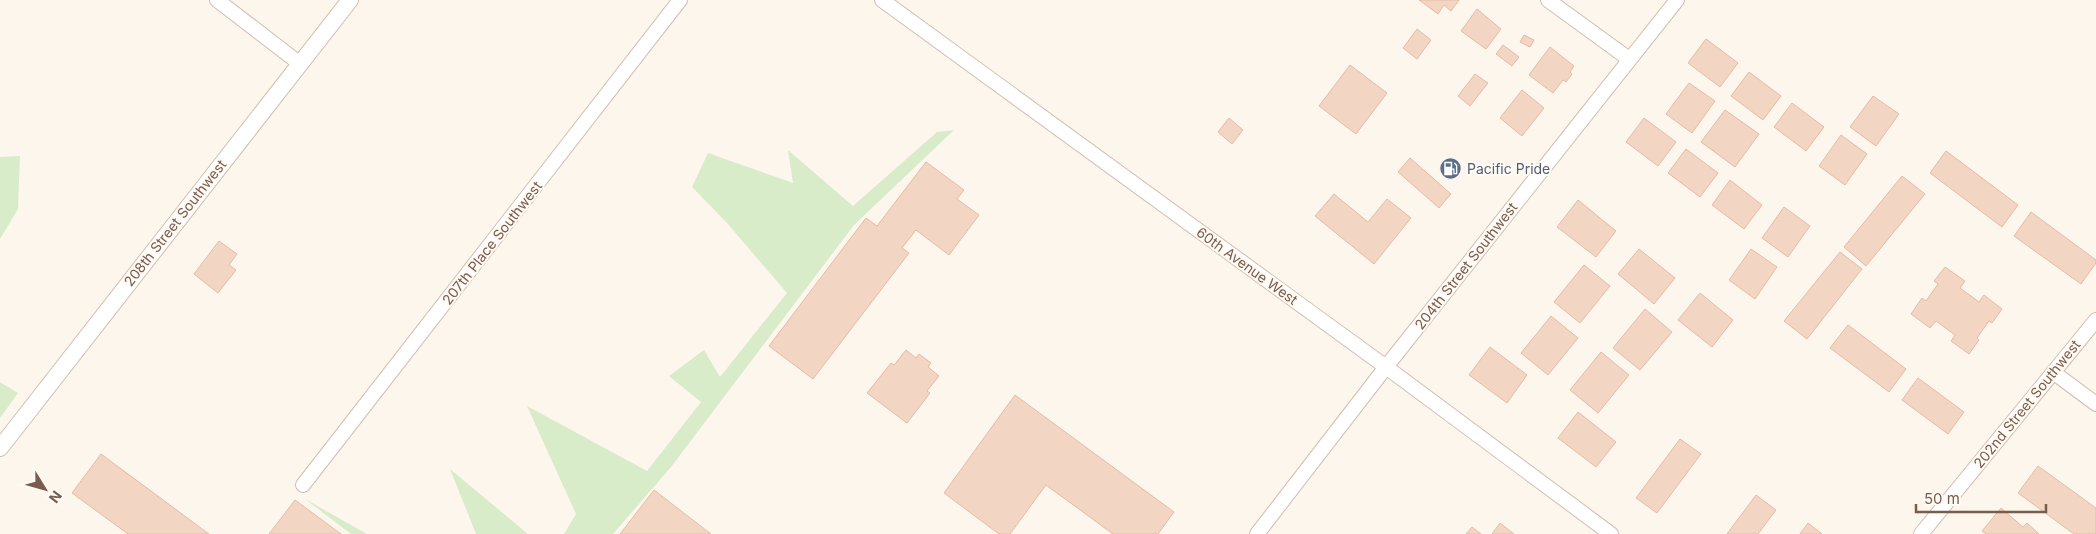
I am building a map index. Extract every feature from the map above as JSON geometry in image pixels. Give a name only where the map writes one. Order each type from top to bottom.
[{"type":"street","points":[[217,0],[299,63]]},
{"type":"street","name":"208th Street Southwest","points":[[0,448],[350,0]]},
{"type":"street","name":"207th Place Southwest","points":[[303,485],[680,0]]},
{"type":"street","name":"60th Avenue West","points":[[882,0],[1386,367],[1610,534]]},
{"type":"street","points":[[1548,0],[1629,59]]},
{"type":"street","name":"204th Street Southwest","points":[[1257,534],[1386,367],[1677,0]]},
{"type":"street","name":"202nd Street Southwest","points":[[1921,534],[2096,320]]},
{"type":"street","points":[[2053,372],[2096,404]]},
{"type":"street","points":[[1586,534],[1595,523]]},
{"type":"green space","points":[[954,130],[854,225],[671,467],[613,534],[564,534],[576,514],[527,406],[647,471],[701,402],[669,376],[704,350],[720,377],[787,293],[727,223],[692,187],[708,153],[793,183],[788,150],[853,206],[937,132]]},
{"type":"green space","points":[[20,156],[18,209],[0,239],[0,157]]},
{"type":"green space","points":[[0,382],[18,393],[0,418]]},
{"type":"green space","points":[[450,469],[528,534],[476,534]]},
{"type":"green space","points":[[305,499],[367,534],[351,534]]},
{"type":"building","points":[[1419,0],[1459,0],[1451,11],[1444,5],[1438,14]]},
{"type":"building","points":[[1477,9],[1501,29],[1486,49],[1461,31]]},
{"type":"building","points":[[1417,29],[1431,40],[1417,59],[1403,48]]},
{"type":"building","points":[[1524,35],[1534,40],[1530,47],[1520,42]]},
{"type":"building","points":[[1706,39],[1738,63],[1720,87],[1688,63]]},
{"type":"building","points":[[1503,45],[1519,57],[1512,66],[1496,54]]},
{"type":"building","points":[[1550,47],[1574,66],[1570,72],[1572,74],[1566,82],[1563,80],[1553,93],[1529,75]]},
{"type":"building","points":[[1350,65],[1387,93],[1356,134],[1319,106]]},
{"type":"building","points":[[1749,72],[1781,96],[1763,120],[1731,96]]},
{"type":"building","points":[[1475,74],[1488,83],[1470,106],[1458,96]]},
{"type":"building","points":[[1689,83],[1715,101],[1692,133],[1666,114]]},
{"type":"building","points":[[1522,90],[1544,108],[1522,136],[1500,118]]},
{"type":"building","points":[[1873,96],[1899,114],[1876,146],[1850,127]]},
{"type":"building","points":[[1792,103],[1824,127],[1806,151],[1774,127]]},
{"type":"building","points":[[1725,110],[1759,134],[1735,167],[1701,142]]},
{"type":"building","points":[[1229,118],[1243,130],[1232,144],[1218,132]]},
{"type":"building","points":[[1644,118],[1676,142],[1658,166],[1626,142]]},
{"type":"building","points":[[1841,135],[1867,154],[1845,185],[1819,166]]},
{"type":"building","points":[[1686,149],[1718,173],[1700,197],[1668,173]]},
{"type":"building","points":[[1946,151],[2018,205],[2002,227],[1930,173]]},
{"type":"building","points":[[1410,158],[1451,194],[1439,208],[1398,172]]},
{"type":"building","points":[[926,162],[964,190],[957,199],[979,215],[949,255],[916,230],[902,248],[909,253],[813,379],[769,346],[866,218],[877,226]]},
{"type":"building","points":[[1902,176],[1925,194],[1866,266],[1844,247]]},
{"type":"building","points":[[1730,180],[1762,205],[1744,229],[1712,205]]},
{"type":"building","points":[[1334,194],[1368,222],[1387,199],[1411,218],[1374,264],[1315,216]]},
{"type":"building","points":[[1578,200],[1616,231],[1596,257],[1557,227]]},
{"type":"building","points":[[1784,207],[1810,226],[1788,257],[1762,238]]},
{"type":"building","points":[[2031,212],[2096,260],[2096,263],[2081,284],[2014,236]]},
{"type":"building","points":[[219,241],[237,254],[229,265],[236,270],[218,293],[194,274]]},
{"type":"building","points":[[1639,249],[1675,278],[1654,304],[1618,274]]},
{"type":"building","points":[[1751,249],[1777,267],[1755,299],[1729,280]]},
{"type":"building","points":[[1840,252],[1862,269],[1807,339],[1784,321]]},
{"type":"building","points":[[1584,265],[1610,286],[1580,323],[1554,302]]},
{"type":"building","points":[[1945,267],[1965,281],[1960,288],[1979,302],[1984,295],[2002,309],[1992,323],[1989,321],[1969,354],[1951,341],[1955,335],[1936,321],[1930,328],[1911,314],[1922,298],[1926,301],[1938,284],[1934,281]]},
{"type":"building","points":[[1700,293],[1733,320],[1712,347],[1678,320]]},
{"type":"building","points":[[1645,309],[1672,332],[1640,370],[1613,348]]},
{"type":"building","points":[[1551,316],[1578,338],[1548,375],[1521,353]]},
{"type":"building","points":[[1848,325],[1906,369],[1889,392],[1830,348]]},
{"type":"building","points":[[1490,347],[1527,375],[1507,403],[1469,375]]},
{"type":"building","points":[[906,350],[916,358],[919,354],[931,363],[928,367],[939,376],[927,391],[930,393],[907,423],[867,393],[891,363],[894,365]]},
{"type":"building","points":[[1601,352],[1629,375],[1598,413],[1570,390]]},
{"type":"building","points":[[1918,378],[1964,412],[1948,434],[1902,400]]},
{"type":"building","points":[[1015,395],[1174,512],[1158,534],[1113,534],[1046,485],[1010,534],[999,534],[944,493]]},
{"type":"building","points":[[1578,412],[1616,442],[1596,467],[1558,438]]},
{"type":"building","points":[[1680,439],[1701,454],[1657,513],[1636,498]]},
{"type":"building","points":[[101,454],[209,534],[128,534],[72,493]]},
{"type":"building","points":[[2038,466],[2096,508],[2096,534],[2074,534],[2018,493]]},
{"type":"building","points":[[654,490],[711,534],[620,534]]},
{"type":"building","points":[[1756,495],[1776,510],[1758,534],[1727,534]]},
{"type":"building","points":[[295,500],[341,534],[269,534]]},
{"type":"building","points":[[2001,508],[2023,527],[2027,523],[2039,534],[1986,534],[1982,531]]},
{"type":"building","points":[[1500,523],[1514,534],[1492,534]]},
{"type":"building","points":[[1808,523],[1822,534],[1800,534]]},
{"type":"building","points":[[1472,527],[1481,534],[1466,534]]},
{"type":"place","name":"Pacific Pride","points":[[1451,169]]}]
